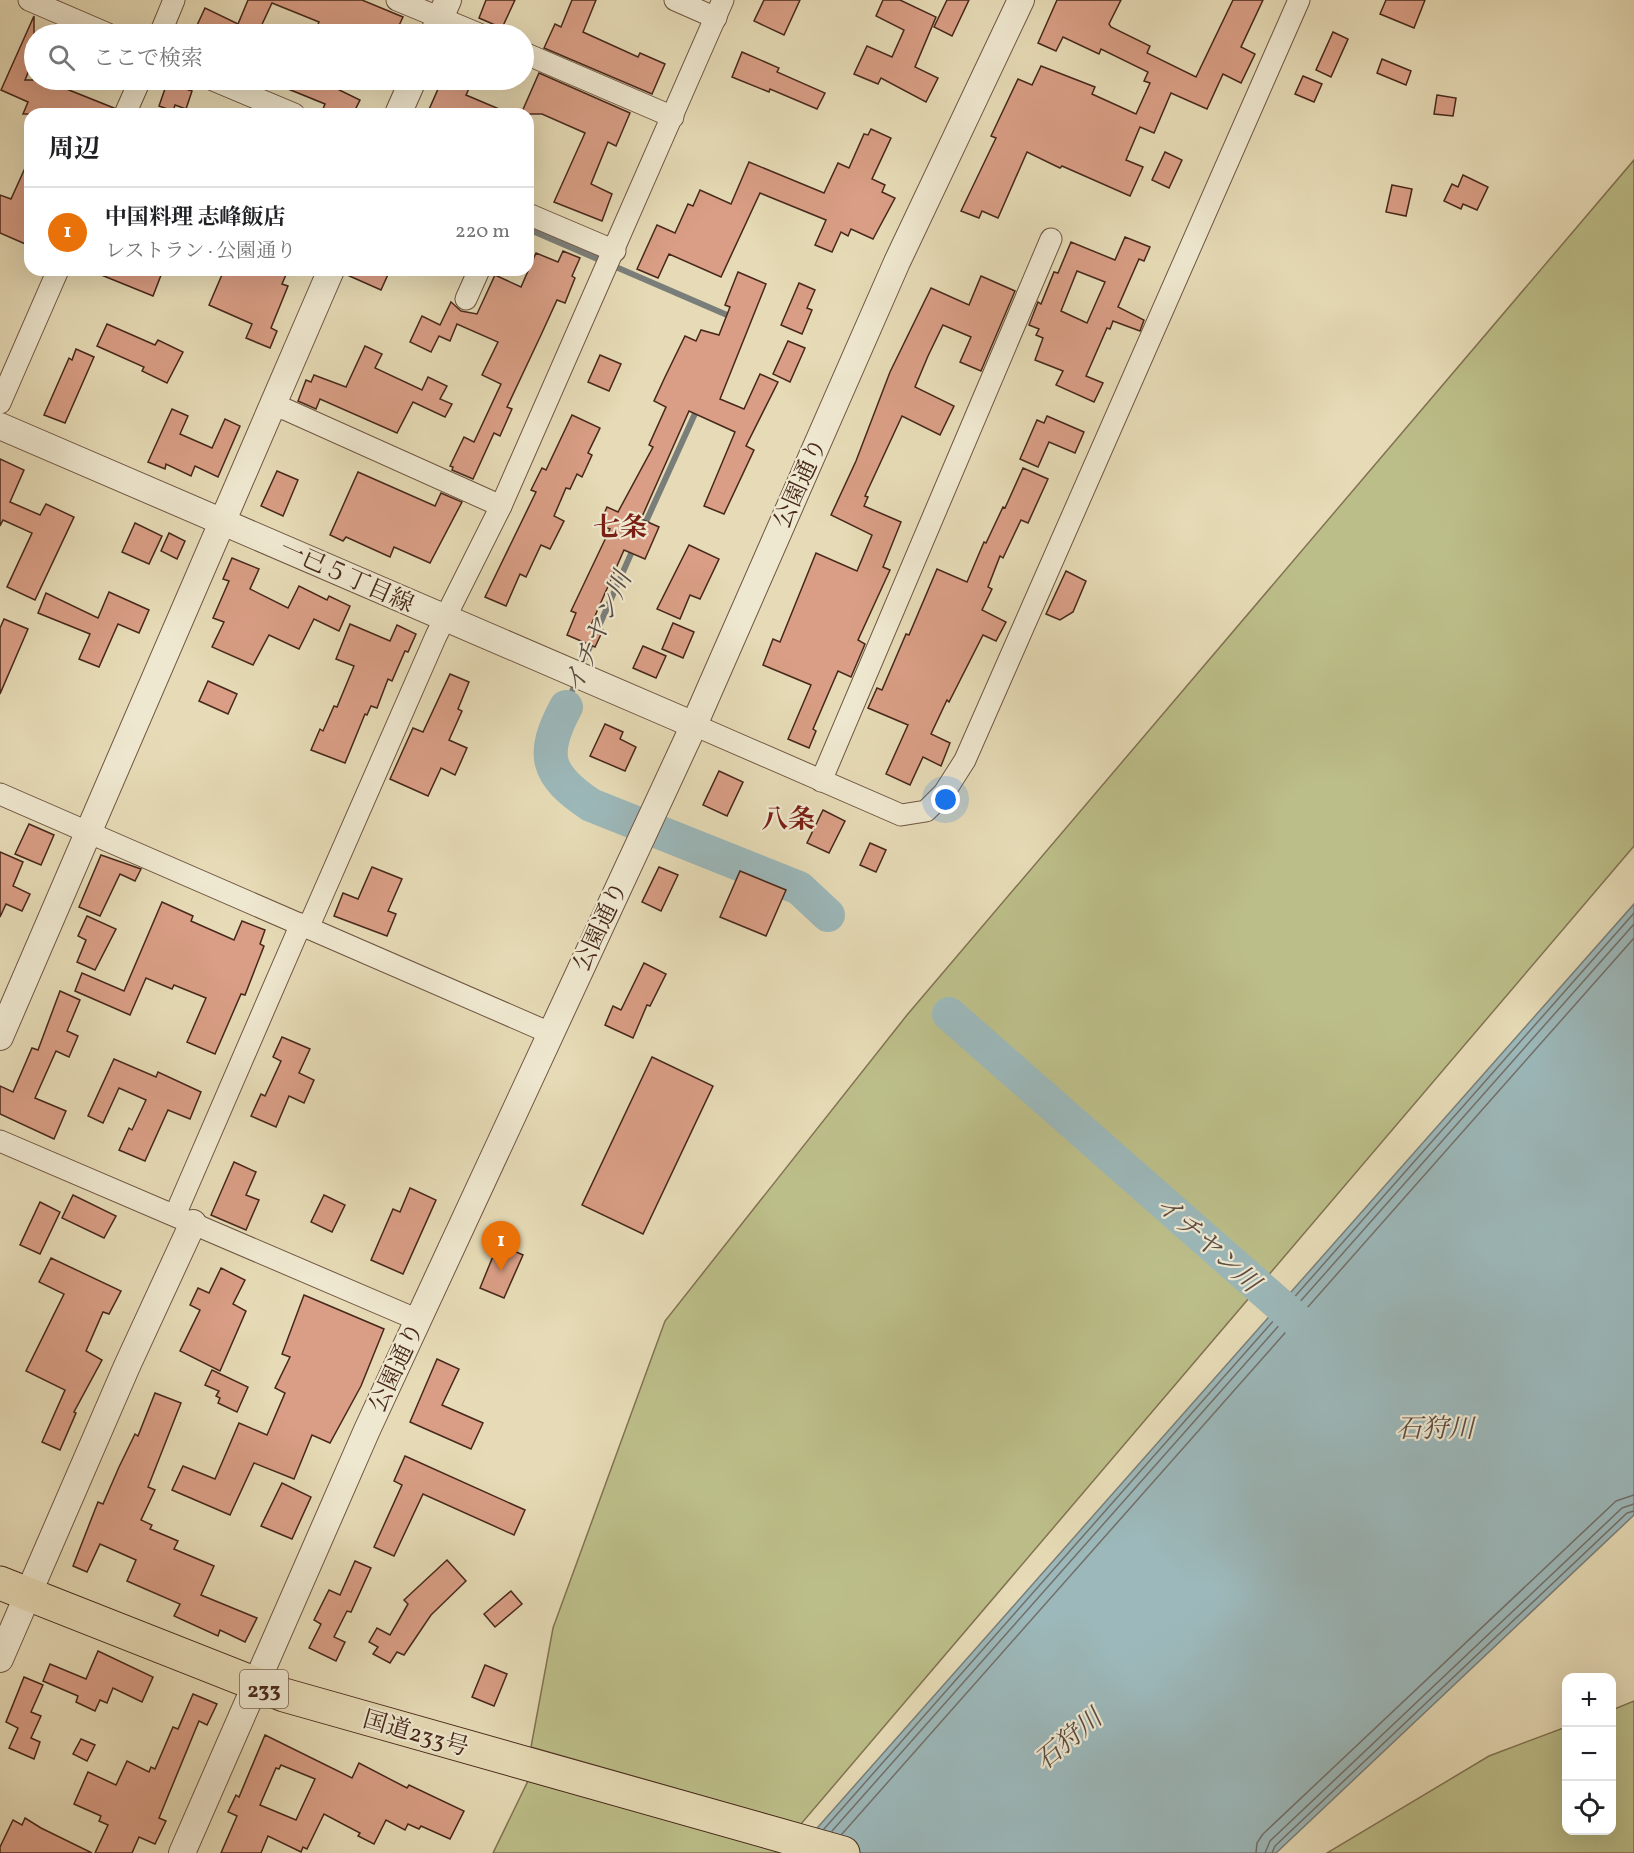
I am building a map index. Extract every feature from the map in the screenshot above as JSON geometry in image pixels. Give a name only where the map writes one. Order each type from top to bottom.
[{"type":"highway","name":"国道233号","points":[[14,1589],[256,1686],[843,1853]]},
{"type":"street","points":[[29,0],[85,24]]},
{"type":"street","points":[[164,24],[174,0]]},
{"type":"street","points":[[397,0],[455,24]]},
{"type":"street","points":[[0,1659],[14,1589],[127,1366],[184,1219],[305,926],[446,619],[501,506],[720,9],[675,0]]},
{"type":"street","name":"公園通り","points":[[182,1853],[367,1430],[694,725],[897,262],[1021,0]]},
{"type":"street","points":[[694,725],[901,815],[926,812],[944,793],[964,760],[1299,0]]},
{"type":"street","points":[[534,57],[673,117]]},
{"type":"street","points":[[128,108],[136,90]]},
{"type":"street","points":[[237,90],[280,108]]},
{"type":"street","points":[[401,108],[409,90]]},
{"type":"street","points":[[534,217],[615,251]]},
{"type":"street","points":[[821,781],[1052,239]]},
{"type":"street","points":[[0,403],[55,276]]},
{"type":"street","points":[[0,1037],[328,276]]},
{"type":"street","points":[[466,299],[476,276]]},
{"type":"street","points":[[273,406],[287,410],[501,506]]},
{"type":"street","name":"一已５丁目線","points":[[0,426],[694,725]]},
{"type":"street","points":[[0,794],[550,1033]]},
{"type":"street","points":[[0,1141],[418,1320]]},
{"type":"green space","points":[[1634,160],[1634,846],[801,1824],[531,1747],[553,1628],[665,1321],[907,1015]]},
{"type":"green space","points":[[1634,1701],[1634,1853],[1327,1853],[1489,1756],[1562,1729],[1562,1835],[1616,1835],[1616,1708]]},
{"type":"green space","points":[[528,1781],[786,1853],[493,1853]]},
{"type":"water","name":"石狩川","points":[[1634,904],[1634,1515],[1276,1853],[795,1853]]},
{"type":"building","points":[[248,0],[362,0],[403,17],[400,24],[318,24],[319,22],[272,3],[262,24],[238,24]]},
{"type":"building","points":[[486,0],[515,0],[504,24],[493,24],[479,18]]},
{"type":"building","points":[[572,0],[596,0],[583,32],[638,57],[640,53],[665,64],[652,94],[544,48],[555,24],[561,27]]},
{"type":"building","points":[[764,0],[800,0],[784,35],[754,21]]},
{"type":"building","points":[[883,0],[900,0],[936,17],[915,67],[938,78],[926,102],[881,78],[878,84],[854,74],[867,46],[892,57],[904,30],[876,16]]},
{"type":"building","points":[[947,0],[969,0],[952,36],[934,27]]},
{"type":"building","points":[[1057,0],[1121,0],[1109,24],[1111,27],[1150,46],[1147,53],[1196,77],[1233,0],[1263,0],[1241,47],[1255,54],[1241,83],[1223,74],[1207,109],[1171,93],[1154,133],[1140,127],[1126,160],[1143,167],[1130,196],[1027,152],[998,218],[982,211],[979,218],[961,211],[996,138],[991,136],[1018,79],[1032,85],[1041,66],[1095,87],[1092,94],[1136,114],[1150,83],[1144,81],[1148,72],[1101,49],[1099,54],[1063,37],[1056,51],[1038,43]]},
{"type":"building","points":[[1386,0],[1425,0],[1414,28],[1380,14]]},
{"type":"building","points":[[205,8],[238,24],[198,24]]},
{"type":"building","points":[[1333,32],[1348,39],[1331,77],[1316,70]]},
{"type":"building","points":[[24,38],[24,90],[69,90],[114,108],[26,108],[28,102],[1,90]]},
{"type":"building","points":[[742,52],[779,68],[777,72],[825,93],[817,109],[770,89],[769,92],[732,77]]},
{"type":"building","points":[[1382,59],[1411,71],[1406,85],[1377,73]]},
{"type":"building","points":[[539,73],[630,113],[616,146],[608,142],[591,184],[612,194],[602,221],[554,202],[585,133],[542,114],[534,114],[534,108],[524,108],[532,90],[534,90]]},
{"type":"building","points":[[1303,76],[1322,84],[1314,102],[1295,94]]},
{"type":"building","points":[[165,90],[192,91],[186,108],[175,105],[174,108],[159,106]]},
{"type":"building","points":[[291,90],[340,90],[360,100],[356,108],[323,108],[325,104]]},
{"type":"building","points":[[438,90],[468,90],[466,95],[497,108],[430,108]]},
{"type":"building","points":[[1437,95],[1456,98],[1453,116],[1434,114]]},
{"type":"building","points":[[871,129],[891,138],[872,179],[885,185],[882,192],[895,198],[873,239],[851,229],[848,236],[841,232],[832,252],[815,245],[826,220],[760,193],[721,277],[669,254],[658,278],[637,269],[657,225],[675,233],[688,204],[693,206],[700,190],[731,204],[749,162],[824,193],[838,163],[849,168],[864,134],[868,135]]},
{"type":"building","points":[[1165,152],[1182,160],[1169,188],[1152,180]]},
{"type":"building","points":[[24,170],[24,243],[0,233],[0,195],[11,199]]},
{"type":"building","points":[[1463,175],[1488,187],[1477,210],[1463,204],[1461,209],[1444,201],[1452,184],[1458,187]]},
{"type":"building","points":[[1392,185],[1412,189],[1406,216],[1386,212]]},
{"type":"building","points":[[1125,237],[1150,247],[1144,261],[1139,259],[1118,307],[1144,320],[1140,331],[1113,321],[1110,329],[1107,328],[1086,376],[1103,383],[1094,402],[1056,385],[1063,371],[1035,360],[1043,338],[1036,335],[1039,329],[1029,325],[1038,302],[1041,304],[1054,272],[1058,273],[1071,242],[1115,260]],"holes":[[[1077,271],[1105,282],[1087,323],[1061,311]]]},
{"type":"building","points":[[563,251],[580,258],[572,276],[575,278],[565,303],[557,300],[507,407],[512,409],[500,436],[494,433],[473,479],[452,470],[453,467],[450,466],[464,437],[474,442],[501,384],[482,375],[498,342],[457,324],[450,341],[439,336],[431,352],[410,342],[422,316],[440,325],[451,302],[461,311],[477,314],[495,276],[521,287],[526,276],[534,276],[536,253],[558,262]]},
{"type":"building","points":[[738,272],[766,284],[720,399],[744,409],[760,374],[778,382],[746,446],[754,450],[724,514],[704,506],[735,432],[689,411],[641,519],[659,527],[645,559],[624,550],[591,625],[603,630],[595,647],[567,635],[576,613],[571,611],[610,529],[599,525],[607,507],[618,512],[653,447],[649,445],[666,407],[654,401],[685,336],[696,341],[701,330],[719,335],[730,307],[725,305]]},
{"type":"building","points":[[104,276],[161,276],[153,296]]},
{"type":"building","points":[[221,276],[285,276],[282,284],[288,286],[271,328],[277,331],[270,348],[246,338],[252,324],[209,305]]},
{"type":"building","points":[[350,276],[387,276],[381,290]]},
{"type":"building","points":[[981,276],[1015,291],[981,371],[960,362],[971,337],[943,325],[928,356],[915,387],[954,406],[940,435],[902,416],[865,496],[868,497],[864,506],[901,522],[883,567],[890,570],[858,640],[865,644],[851,677],[838,671],[813,729],[816,731],[809,748],[788,739],[811,685],[763,665],[773,639],[780,642],[816,553],[857,571],[872,535],[831,515],[856,461],[890,372],[931,288],[969,305]]},
{"type":"building","points":[[799,283],[815,290],[807,308],[812,310],[802,334],[781,325]]},
{"type":"building","points":[[107,324],[155,345],[158,340],[183,352],[167,383],[142,371],[144,367],[97,346]]},
{"type":"building","points":[[788,341],[805,348],[790,382],[773,374]]},
{"type":"building","points":[[365,346],[382,354],[375,368],[422,390],[428,377],[447,386],[440,399],[452,404],[445,417],[413,402],[397,433],[320,399],[316,409],[298,401],[306,380],[311,382],[314,375],[346,387]]},
{"type":"building","points":[[76,349],[94,357],[65,423],[44,415],[69,358],[72,360]]},
{"type":"building","points":[[600,355],[621,364],[609,391],[588,382]]},
{"type":"building","points":[[172,409],[188,416],[180,434],[212,448],[225,419],[240,426],[218,477],[195,466],[191,476],[166,464],[165,469],[148,462]]},
{"type":"building","points":[[572,415],[600,428],[588,453],[592,455],[582,477],[577,474],[570,489],[566,488],[554,516],[564,521],[550,549],[541,545],[526,577],[520,574],[506,606],[485,597],[536,492],[531,490],[542,468],[546,470]]},
{"type":"building","points":[[1047,416],[1084,432],[1075,453],[1049,442],[1038,467],[1020,459],[1037,420],[1044,423]]},
{"type":"building","points":[[0,459],[24,470],[10,502],[40,515],[46,504],[74,517],[35,600],[7,587],[32,533],[3,520],[0,526]]},
{"type":"building","points":[[1023,468],[1048,479],[1028,523],[1021,520],[1003,558],[1000,556],[988,587],[992,589],[982,610],[1006,622],[996,641],[983,635],[931,734],[950,743],[941,766],[923,757],[910,785],[886,774],[908,725],[868,708],[877,688],[882,690],[906,634],[909,635],[937,569],[967,582],[984,542],[986,543],[1003,507],[1005,508]]},
{"type":"building","points":[[277,471],[298,480],[283,516],[261,506]]},
{"type":"building","points":[[358,472],[435,506],[441,493],[462,502],[430,563],[394,547],[390,557],[346,537],[343,541],[330,535]]},
{"type":"building","points":[[135,523],[162,536],[149,564],[122,552]]},
{"type":"building","points":[[169,533],[185,541],[177,559],[161,551]]},
{"type":"building","points":[[689,545],[719,559],[700,599],[690,595],[680,619],[657,609]]},
{"type":"building","points":[[232,558],[259,569],[250,589],[288,608],[299,586],[327,600],[329,596],[350,606],[339,631],[314,619],[299,649],[269,635],[253,665],[212,647],[224,622],[213,618],[229,581],[223,579]]},
{"type":"building","points":[[1066,571],[1086,581],[1073,612],[1060,620],[1046,614]]},
{"type":"building","points":[[109,592],[149,610],[139,633],[118,624],[99,667],[79,659],[90,634],[38,613],[46,593],[98,618]]},
{"type":"building","points":[[4,619],[28,629],[0,694],[0,628]]},
{"type":"building","points":[[673,623],[694,632],[683,658],[662,649]]},
{"type":"building","points":[[350,624],[390,641],[397,625],[416,634],[408,652],[405,651],[392,681],[388,679],[377,708],[371,706],[367,715],[365,714],[345,763],[311,750],[320,729],[323,731],[334,706],[337,707],[354,666],[336,659]]},
{"type":"building","points":[[643,646],[666,656],[656,678],[633,668]]},
{"type":"building","points":[[450,674],[469,682],[458,709],[462,711],[449,740],[467,748],[455,775],[441,768],[428,796],[390,779],[413,728],[423,732]]},
{"type":"building","points":[[208,681],[237,694],[228,714],[199,701]]},
{"type":"building","points":[[605,724],[623,732],[620,739],[636,747],[625,771],[590,756]]},
{"type":"building","points":[[719,771],[743,782],[727,816],[703,805]]},
{"type":"building","points":[[823,810],[845,821],[829,853],[807,843]]},
{"type":"building","points":[[29,824],[54,835],[41,865],[15,854]]},
{"type":"building","points":[[870,843],[886,850],[876,872],[860,865]]},
{"type":"building","points":[[0,852],[23,862],[13,886],[30,894],[22,911],[6,904],[0,917]]},
{"type":"building","points":[[101,855],[141,869],[135,881],[120,874],[100,916],[79,907]]},
{"type":"building","points":[[372,867],[402,879],[388,911],[396,914],[387,936],[334,916],[343,893],[358,899]]},
{"type":"building","points":[[659,867],[678,875],[661,911],[642,902]]},
{"type":"building","points":[[740,871],[786,890],[766,936],[720,917]]},
{"type":"building","points":[[162,902],[193,916],[191,921],[234,940],[242,921],[265,930],[260,944],[264,946],[245,995],[241,994],[215,1054],[187,1042],[206,998],[174,985],[172,989],[146,978],[130,1015],[75,991],[82,973],[124,991]]},
{"type":"building","points":[[87,916],[116,929],[95,970],[77,962],[86,940],[78,936]]},
{"type":"building","points":[[644,963],[666,974],[650,1006],[647,1005],[633,1038],[605,1025],[613,1006],[621,1010]]},
{"type":"building","points":[[60,991],[80,1000],[67,1031],[78,1036],[69,1057],[56,1051],[35,1098],[66,1111],[54,1139],[0,1114],[0,1086],[13,1092],[32,1048],[38,1050]]},
{"type":"building","points":[[282,1037],[310,1049],[299,1073],[314,1080],[304,1103],[289,1096],[276,1127],[251,1116],[261,1094],[265,1096],[281,1061],[273,1057]]},
{"type":"building","points":[[652,1057],[713,1086],[643,1234],[582,1205]]},
{"type":"building","points":[[114,1059],[156,1077],[158,1072],[201,1092],[190,1119],[168,1110],[145,1161],[119,1150],[129,1128],[132,1130],[146,1100],[119,1088],[103,1123],[88,1116]]},
{"type":"building","points":[[234,1162],[256,1172],[246,1195],[259,1200],[246,1230],[211,1215]]},
{"type":"building","points":[[410,1188],[436,1200],[403,1274],[371,1260],[393,1209],[400,1212]]},
{"type":"building","points":[[73,1195],[116,1216],[104,1238],[62,1218]]},
{"type":"building","points":[[324,1195],[345,1205],[332,1232],[311,1222]]},
{"type":"building","points":[[40,1202],[60,1212],[40,1254],[20,1245]]},
{"type":"building","points":[[498,1244],[523,1255],[504,1298],[480,1288]]},
{"type":"building","points":[[51,1258],[121,1291],[109,1314],[103,1312],[86,1351],[102,1360],[74,1412],[76,1413],[60,1450],[42,1442],[65,1390],[26,1371],[64,1294],[39,1282]]},
{"type":"building","points":[[221,1268],[245,1280],[233,1304],[246,1311],[220,1371],[180,1351],[200,1310],[190,1305],[198,1288],[209,1293]]},
{"type":"building","points":[[304,1295],[384,1329],[361,1386],[330,1443],[312,1435],[294,1479],[254,1463],[230,1515],[172,1490],[183,1466],[215,1479],[239,1423],[267,1435],[285,1393],[275,1388],[290,1357],[282,1354]]},
{"type":"building","points":[[437,1359],[459,1369],[442,1405],[483,1423],[471,1449],[410,1422]]},
{"type":"building","points":[[212,1370],[248,1387],[237,1412],[218,1403],[220,1398],[216,1396],[219,1391],[205,1385]]},
{"type":"building","points":[[155,1393],[181,1403],[148,1487],[155,1490],[141,1520],[152,1525],[150,1529],[178,1541],[174,1549],[214,1566],[201,1595],[257,1618],[245,1642],[220,1630],[218,1636],[174,1616],[180,1604],[127,1581],[136,1560],[100,1544],[87,1572],[73,1566],[98,1502],[103,1504],[135,1434],[138,1436]]},
{"type":"building","points":[[405,1456],[525,1510],[514,1535],[423,1494],[394,1556],[374,1547],[402,1485],[394,1481]]},
{"type":"building","points":[[282,1483],[311,1497],[292,1539],[261,1526]]},
{"type":"building","points":[[447,1560],[466,1581],[431,1615],[404,1655],[397,1652],[390,1663],[373,1654],[378,1647],[369,1642],[377,1628],[390,1635],[408,1604],[404,1600]]},
{"type":"building","points":[[355,1561],[371,1568],[351,1612],[347,1611],[334,1637],[345,1642],[336,1661],[309,1648],[321,1624],[314,1620],[329,1590],[340,1595]]},
{"type":"building","points":[[511,1591],[522,1604],[495,1627],[484,1614]]},
{"type":"building","points":[[98,1651],[153,1677],[142,1702],[113,1688],[107,1703],[100,1700],[95,1711],[76,1702],[78,1696],[43,1681],[50,1664],[86,1679]]},
{"type":"building","points":[[485,1665],[507,1674],[494,1706],[472,1697]]},
{"type":"building","points":[[24,1677],[43,1685],[31,1712],[41,1716],[31,1738],[40,1742],[34,1759],[9,1748],[18,1728],[6,1722]]},
{"type":"building","points":[[193,1694],[217,1704],[207,1725],[199,1721],[159,1818],[166,1821],[155,1844],[139,1837],[132,1853],[95,1853],[108,1825],[99,1821],[101,1816],[74,1804],[88,1772],[116,1785],[127,1761],[149,1772],[151,1767],[155,1769],[173,1727],[178,1729]]},
{"type":"building","points":[[265,1735],[352,1778],[359,1763],[407,1788],[409,1785],[464,1811],[450,1839],[421,1826],[419,1829],[408,1824],[405,1830],[386,1820],[374,1844],[358,1836],[360,1833],[324,1814],[307,1849],[303,1847],[301,1852],[268,1836],[261,1853],[221,1853],[237,1816],[228,1812],[236,1795],[239,1797]],"holes":[[[281,1765],[315,1779],[296,1820],[260,1805],[276,1768],[279,1769]]]},
{"type":"building","points":[[81,1739],[95,1745],[87,1761],[73,1754]]},
{"type":"building","points":[[25,1818],[92,1853],[0,1853],[0,1847],[13,1820],[22,1825]]},
{"type":"waterway","name":"イチヤン川","points":[[257,90],[258,94]]},
{"type":"waterway","name":"イチヤン川","points":[[534,232],[734,318]]},
{"type":"waterway","name":"イチヤン川","points":[[644,526],[698,407]]},
{"type":"waterway","name":"イチヤン川","points":[[580,669],[634,547]]},
{"type":"waterway","name":"イチヤン川","points":[[566,707],[576,681]]},
{"type":"waterway","name":"イチヤン川","points":[[566,707],[553,738],[552,763],[564,784],[576,794],[591,805],[799,888],[828,915]]},
{"type":"waterway","name":"イチヤン川","points":[[949,1014],[1315,1336]]},
{"type":"place","name":"中国料理 志峰飯店","points":[[501,1271]]},
{"type":"district","name":"七条","points":[[620,527]]},
{"type":"district","name":"八条","points":[[788,819]]}]
